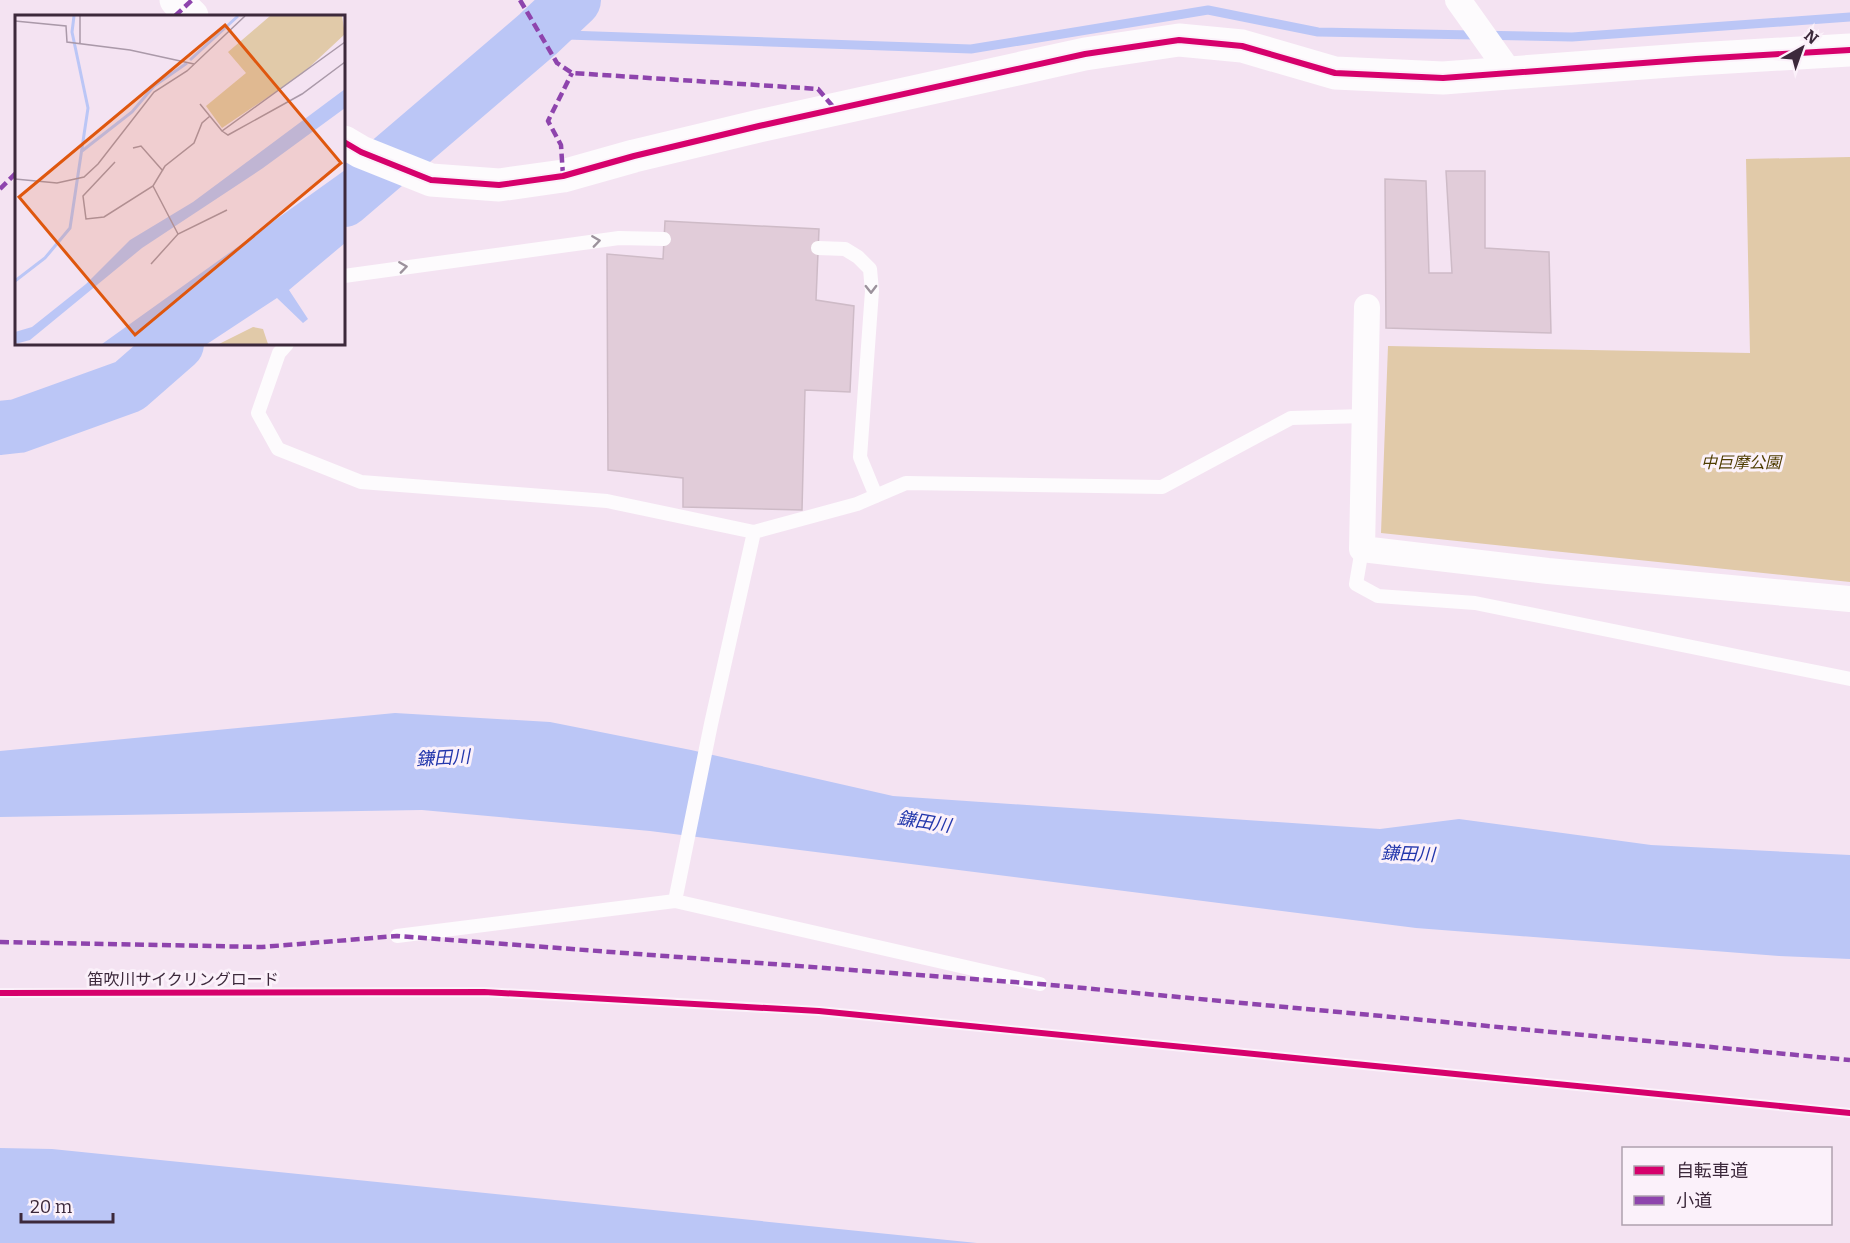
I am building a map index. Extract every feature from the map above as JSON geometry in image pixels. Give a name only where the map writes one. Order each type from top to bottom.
[{"type":"street","points":[[176,0],[191,15]]},
{"type":"street","points":[[1458,0],[1510,73]]},
{"type":"street","points":[[354,148],[431,180],[499,185],[563,176],[634,156],[759,126],[1063,58],[1179,40],[1242,46],[1335,73],[1443,78],[1850,50]]},
{"type":"street","points":[[1367,307],[1362,549],[1548,571],[1850,599]]},
{"type":"lane","points":[[345,275],[620,238],[664,238]]},
{"type":"lane","points":[[818,248],[845,249],[858,257],[870,269],[872,291],[860,457],[876,496]]},
{"type":"lane","points":[[286,345],[279,353],[258,413],[278,449],[361,482],[607,501],[754,531],[857,504],[906,483],[1162,487],[1291,418],[1365,416]]},
{"type":"lane","points":[[675,900],[754,531]]},
{"type":"lane","points":[[1362,549],[1356,584],[1378,596],[1475,603],[1850,679]]},
{"type":"lane","points":[[397,936],[675,900],[1040,984]]},
{"type":"green space","name":"中巨摩公園","points":[[1850,157],[1850,582],[1381,533],[1388,346],[1750,353],[1746,159]]},
{"type":"water","name":"鎌田川","points":[[395,713],[550,722],[691,750],[893,796],[1380,829],[1459,819],[1651,845],[1850,855],[1850,959],[1779,956],[1416,928],[650,831],[422,810],[0,817],[0,751]]},
{"type":"water","points":[[0,1148],[52,1149],[977,1243],[0,1243]]},
{"type":"building","points":[[1446,171],[1485,171],[1485,248],[1549,252],[1551,333],[1386,328],[1385,179],[1426,181],[1429,273],[1452,273]]},
{"type":"building","points":[[665,221],[819,229],[816,300],[854,306],[850,392],[805,390],[802,510],[683,507],[683,478],[608,470],[607,254],[663,259]]},
{"type":"waterway","points":[[345,199],[538,34],[574,0]]},
{"type":"waterway","points":[[538,34],[971,49],[1208,10],[1318,32],[1572,37],[1850,17]]},
{"type":"waterway","points":[[0,428],[18,426],[129,386],[176,345]]},
{"type":"marked path","points":[[176,15],[192,0]]},
{"type":"marked path","points":[[520,0],[557,63],[572,73],[818,89],[835,109]]},
{"type":"marked path","points":[[563,176],[561,145],[548,121],[572,73]]},
{"type":"marked path","points":[[0,189],[15,174]]},
{"type":"marked path","points":[[0,942],[262,947],[397,936],[1040,984],[1850,1060]]},
{"type":"cycle path","points":[[345,143],[361,152],[431,180],[499,185],[563,176],[634,156],[759,126],[1085,54],[1179,40],[1242,46],[1335,73],[1443,78],[1850,50]]},
{"type":"cycle path","name":"笛吹川サイクリングロード","points":[[0,993],[484,992],[819,1011],[1850,1113]]}]
